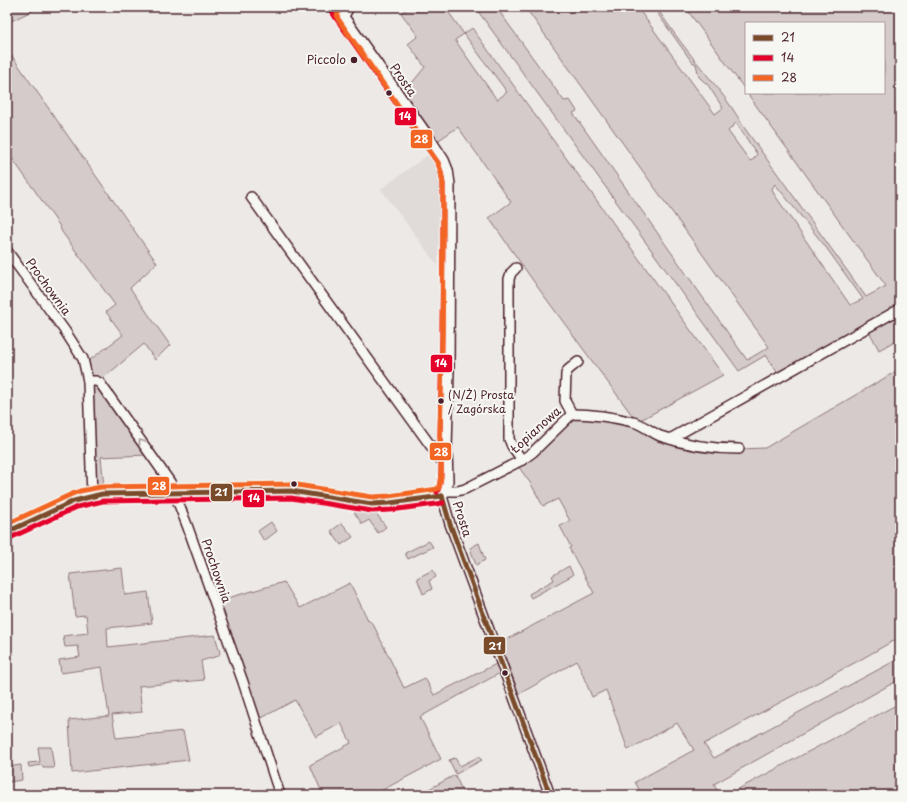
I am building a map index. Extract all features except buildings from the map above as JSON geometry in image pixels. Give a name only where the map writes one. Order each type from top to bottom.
[{"type":"street","name":"Prosta","points":[[337,7],[429,137],[444,160],[448,170],[450,184],[448,481],[444,493],[450,524],[550,795]]},
{"type":"street","points":[[344,16],[349,7]]},
{"type":"street","points":[[250,197],[441,460],[447,461]]},
{"type":"street","name":"Prochownia","points":[[7,251],[73,342],[83,360],[88,381],[92,496]]},
{"type":"street","points":[[516,268],[511,273],[509,279],[509,439],[522,460]]},
{"type":"street","points":[[670,438],[900,308]]},
{"type":"street","points":[[572,414],[565,401],[566,374],[568,370],[578,362]]},
{"type":"street","name":"Prochownia","points":[[88,381],[96,381],[100,383],[170,482],[187,524],[280,795]]},
{"type":"street","name":"Łopianowa","points":[[7,532],[68,504],[102,494],[290,491],[316,493],[373,504],[403,502],[457,491],[465,489],[522,460],[572,414],[590,414],[634,422],[651,432],[696,446],[719,449],[739,449]]},
{"type":"shaded area","points":[[7,7],[40,7],[7,23]]},
{"type":"shaded area","points":[[410,7],[413,7],[417,12],[424,7],[445,7],[464,34],[472,28],[723,375],[637,422],[539,289],[489,218],[511,202],[458,127],[436,142],[403,94],[425,67],[408,44],[418,36],[401,13]],"holes":[[[464,34],[507,92],[497,100],[455,40]]]},
{"type":"shaded area","points":[[475,7],[496,7],[564,101],[570,100],[577,111],[573,113],[747,360],[769,347],[525,7],[565,7],[570,13],[578,7],[637,7],[715,114],[723,108],[708,85],[699,77],[696,64],[692,62],[653,7],[656,7],[681,43],[725,98],[743,126],[866,297],[886,286],[748,94],[885,94],[885,22],[745,22],[745,90],[685,7],[899,7],[900,338],[879,350],[869,331],[782,380],[766,355],[739,371]],"holes":[[[736,123],[757,154],[754,159],[750,161],[728,131]],[[775,184],[825,246],[863,299],[850,305],[774,194],[772,189]]]},
{"type":"shaded area","points":[[7,49],[157,263],[130,288],[170,345],[155,360],[144,344],[101,380],[92,379],[87,362],[123,335],[106,312],[115,305],[62,232],[59,225],[7,151]]},
{"type":"shaded area","points":[[433,151],[440,165],[444,179],[444,274],[381,189]]},
{"type":"shaded area","points":[[900,369],[900,637],[704,744],[714,758],[900,658],[900,679],[714,784],[719,795],[642,795],[635,782],[694,750],[677,723],[628,750],[606,690],[592,697],[577,661],[519,694],[500,643],[594,593],[569,548],[571,547],[560,526],[570,521],[558,499],[543,506],[531,484],[518,466],[573,418],[578,417],[629,424],[657,438],[739,449],[765,448]]},
{"type":"shaded area","points":[[93,384],[97,384],[147,455],[101,457],[104,487],[98,488],[96,484],[91,387]]},
{"type":"shaded area","points":[[352,507],[373,509],[386,527],[378,533],[369,520],[362,524]]},
{"type":"shaded area","points":[[271,522],[277,531],[264,541],[258,531]]},
{"type":"shaded area","points":[[342,523],[353,537],[341,545],[331,531]]},
{"type":"shaded area","points":[[429,541],[433,547],[408,559],[405,553]]},
{"type":"shaded area","points":[[479,543],[485,560],[476,565],[470,548]]},
{"type":"shaded area","points":[[569,566],[573,575],[531,598],[529,594],[554,580],[552,576]]},
{"type":"shaded area","points":[[122,568],[125,595],[148,592],[152,623],[107,628],[108,647],[215,635],[220,653],[218,656],[201,661],[204,680],[139,686],[142,712],[112,715],[116,738],[183,731],[189,760],[72,773],[69,720],[109,716],[102,667],[61,673],[59,660],[80,657],[78,646],[65,647],[63,636],[88,633],[86,615],[75,616],[70,574]]},
{"type":"shaded area","points":[[433,570],[436,577],[429,581],[432,589],[423,594],[417,578]]},
{"type":"shaded area","points":[[284,582],[300,608],[350,583],[368,620],[373,624],[404,688],[425,678],[434,695],[496,664],[500,673],[420,717],[441,759],[373,795],[323,795],[310,765],[351,743],[341,723],[316,737],[295,700],[258,720],[217,601]]},
{"type":"shaded area","points":[[900,703],[900,795],[727,795],[898,704]]},
{"type":"shaded area","points":[[38,747],[51,747],[54,768],[43,768],[42,765],[29,767],[28,763],[40,762]]},
{"type":"shaded area","points":[[478,757],[482,760],[456,774],[449,760],[455,758],[460,766]]},
{"type":"shaded area","points":[[21,765],[22,780],[9,782],[7,767]]},
{"type":"shaded area","points":[[455,775],[464,795],[418,795]]},
{"type":"transit line","name":"28","points":[[7,524],[72,494],[101,487],[291,484],[372,497],[438,489],[441,477],[440,432],[443,184],[441,172],[438,163],[338,19],[337,15],[341,7]]},
{"type":"transit line","name":"14","points":[[331,11],[438,163],[441,172],[443,184],[440,435],[441,473],[437,492]]},
{"type":"transit line","name":"21","points":[[7,532],[74,501],[102,494],[291,491],[372,504],[442,496]]},
{"type":"transit line","name":"21","points":[[442,496],[450,524],[550,795]]},
{"type":"transit line","name":"14","points":[[10,538],[77,507],[103,501],[291,498],[372,511],[443,503]]},
{"type":"place","name":"Piccolo","points":[[354,60]]},
{"type":"place","name":"(N/Ż) Prosta / Zagórska","points":[[441,401]]}]
